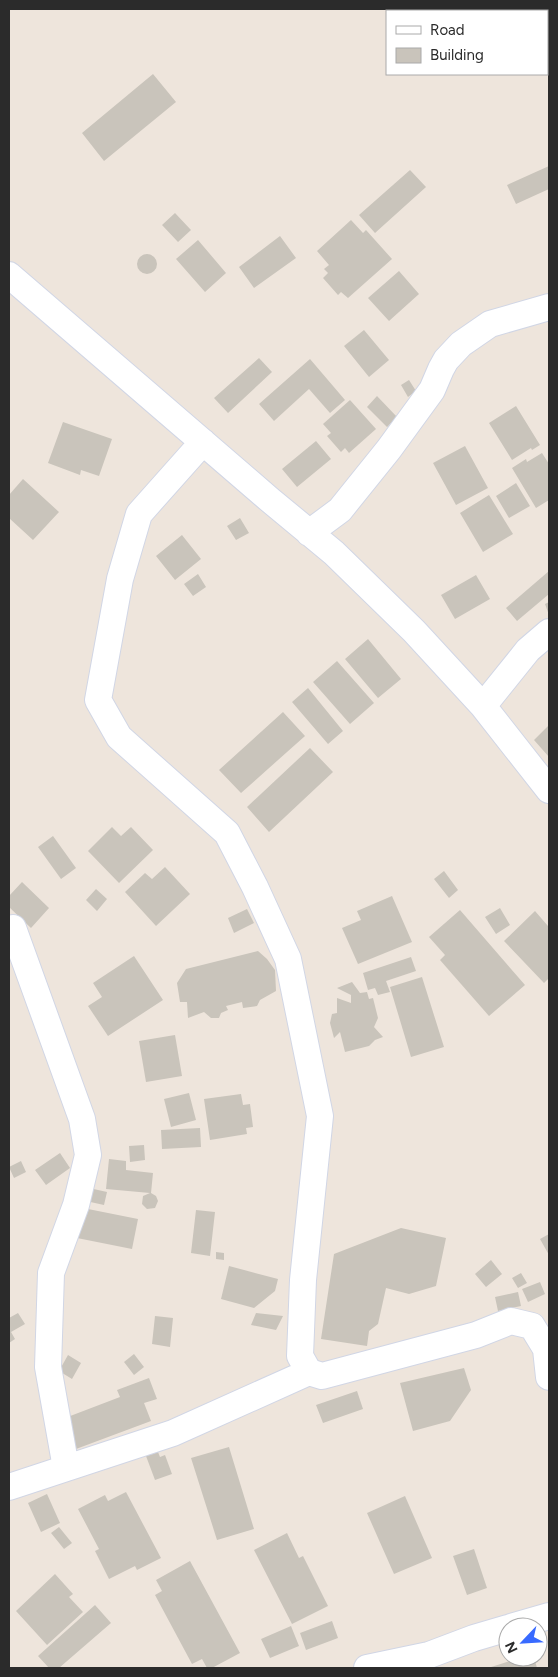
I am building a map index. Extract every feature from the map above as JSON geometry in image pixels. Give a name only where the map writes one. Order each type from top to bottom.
[{"type":"street","points":[[9,275],[334,553],[414,631],[483,706],[549,790]]},
{"type":"street","points":[[309,532],[340,510],[389,449],[432,390],[446,360],[461,344],[490,324],[549,307]]},
{"type":"street","points":[[203,442],[139,514],[120,579],[98,700],[119,737],[227,833],[288,959],[320,1116],[303,1280],[300,1356],[309,1372]]},
{"type":"street","points":[[334,553],[340,510]]},
{"type":"street","points":[[483,706],[528,650],[549,632]]},
{"type":"street","points":[[12,928],[82,1119],[88,1155],[76,1205],[51,1272],[48,1367],[66,1468]]},
{"type":"street","points":[[9,1487],[173,1433],[309,1372],[322,1376],[476,1334],[510,1321],[532,1326],[546,1349],[549,1377]]},
{"type":"street","points":[[367,1668],[431,1662],[474,1638],[498,1630]]},
{"type":"building","points":[[153,74],[176,102],[104,161],[82,133]]},
{"type":"building","points":[[549,166],[549,189],[516,204],[507,185]]},
{"type":"building","points":[[410,170],[426,187],[375,233],[359,215]]},
{"type":"building","points":[[175,213],[191,230],[178,242],[162,225]]},
{"type":"building","points":[[351,220],[363,233],[366,230],[392,259],[348,298],[341,292],[338,295],[323,278],[328,273],[324,269],[329,265],[317,251]]},
{"type":"building","points":[[280,236],[296,258],[254,288],[239,267]]},
{"type":"building","points":[[198,240],[226,273],[205,292],[176,259]]},
{"type":"building","points":[[147,254],[154,257],[157,264],[154,271],[147,274],[140,271],[137,264],[140,257]]},
{"type":"building","points":[[399,271],[419,294],[389,321],[368,298]]},
{"type":"building","points":[[364,330],[389,360],[369,377],[344,346]]},
{"type":"building","points":[[259,358],[272,372],[228,413],[214,398]]},
{"type":"building","points":[[310,359],[345,400],[330,413],[309,389],[274,421],[259,404]]},
{"type":"building","points":[[409,380],[416,391],[408,397],[401,385]]},
{"type":"building","points":[[377,396],[397,417],[387,427],[367,407]]},
{"type":"building","points":[[350,400],[376,429],[349,453],[345,448],[341,452],[327,436],[331,433],[323,424]]},
{"type":"building","points":[[516,406],[540,445],[532,450],[531,448],[512,460],[489,423]]},
{"type":"building","points":[[63,422],[112,439],[99,476],[81,470],[80,475],[48,463]]},
{"type":"building","points":[[316,441],[331,459],[297,487],[282,469]]},
{"type":"building","points":[[465,446],[488,488],[456,505],[433,463]]},
{"type":"building","points":[[542,453],[549,464],[549,500],[536,508],[512,468],[526,459],[527,462]]},
{"type":"building","points":[[23,479],[59,512],[33,540],[9,518],[9,495]]},
{"type":"building","points":[[516,483],[530,506],[509,518],[496,496]]},
{"type":"building","points":[[489,495],[513,534],[483,552],[460,513]]},
{"type":"building","points":[[240,518],[249,533],[236,540],[227,526]]},
{"type":"building","points":[[182,535],[201,559],[175,580],[156,556]]},
{"type":"building","points":[[549,571],[549,594],[517,621],[506,608]]},
{"type":"building","points":[[198,574],[206,587],[193,596],[184,584]]},
{"type":"building","points":[[476,575],[490,599],[455,619],[441,595]]},
{"type":"building","points":[[549,602],[549,615],[545,604]]},
{"type":"building","points":[[368,639],[401,679],[378,698],[345,659]]},
{"type":"building","points":[[337,661],[374,703],[350,724],[313,682]]},
{"type":"building","points":[[308,688],[343,731],[328,744],[292,702]]},
{"type":"building","points":[[283,712],[305,736],[241,793],[219,770]]},
{"type":"building","points":[[549,725],[549,757],[534,740]]},
{"type":"building","points":[[310,748],[333,772],[269,832],[247,807]]},
{"type":"building","points":[[112,827],[121,836],[131,827],[153,850],[119,883],[88,851]]},
{"type":"building","points":[[53,836],[76,868],[61,879],[38,847]]},
{"type":"building","points":[[165,867],[190,894],[156,926],[125,892],[145,873],[152,879]]},
{"type":"building","points":[[444,871],[458,890],[449,898],[434,879]]},
{"type":"building","points":[[22,882],[49,908],[31,928],[9,907],[9,896]]},
{"type":"building","points":[[96,889],[107,899],[97,911],[86,900]]},
{"type":"building","points":[[392,896],[412,942],[358,964],[342,928],[361,920],[357,911]]},
{"type":"building","points":[[500,908],[510,925],[496,934],[485,917]]},
{"type":"building","points":[[247,909],[254,923],[234,933],[228,918]]},
{"type":"building","points":[[460,910],[525,985],[489,1016],[440,960],[445,955],[429,937]]},
{"type":"building","points":[[535,911],[549,925],[549,978],[544,983],[504,941]]},
{"type":"building","points":[[258,951],[275,970],[276,991],[260,1000],[257,1006],[243,1008],[242,1002],[226,1006],[228,1010],[221,1013],[219,1018],[211,1018],[204,1012],[188,1018],[187,1002],[180,1002],[177,983],[186,969]]},
{"type":"building","points":[[134,956],[163,1000],[108,1036],[88,1006],[102,997],[93,983]]},
{"type":"building","points":[[411,957],[416,971],[386,981],[390,992],[378,995],[375,988],[368,990],[363,973]]},
{"type":"building","points":[[422,977],[444,1047],[411,1057],[390,987]]},
{"type":"building","points":[[352,982],[360,993],[367,992],[369,999],[373,998],[378,1018],[374,1027],[383,1037],[375,1040],[369,1046],[345,1052],[340,1032],[334,1038],[330,1023],[332,1014],[337,1013],[337,998],[351,1003],[351,995],[337,988]]},
{"type":"building","points":[[175,1035],[182,1076],[146,1082],[139,1041]]},
{"type":"building","points":[[189,1093],[196,1120],[171,1127],[164,1099]]},
{"type":"building","points":[[241,1094],[243,1105],[250,1104],[253,1127],[246,1128],[247,1134],[210,1140],[204,1099]]},
{"type":"building","points":[[200,1128],[201,1147],[162,1149],[161,1130]]},
{"type":"building","points":[[144,1145],[145,1160],[130,1162],[129,1146]]},
{"type":"building","points":[[60,1153],[70,1168],[46,1185],[35,1170]]},
{"type":"building","points":[[109,1159],[126,1161],[126,1170],[153,1173],[151,1193],[156,1196],[158,1201],[155,1208],[147,1209],[142,1204],[143,1196],[150,1193],[106,1189]]},
{"type":"building","points":[[21,1161],[26,1172],[14,1178],[9,1167]]},
{"type":"building","points":[[89,1188],[107,1192],[104,1205],[86,1201]]},
{"type":"building","points":[[83,1208],[138,1219],[132,1249],[77,1238]]},
{"type":"building","points":[[196,1210],[215,1212],[210,1256],[191,1253]]},
{"type":"building","points":[[401,1228],[446,1238],[436,1286],[409,1294],[386,1288],[378,1324],[369,1331],[367,1346],[321,1339],[334,1254]]},
{"type":"building","points":[[549,1234],[549,1255],[540,1239]]},
{"type":"building","points":[[216,1252],[224,1253],[224,1260],[216,1259]]},
{"type":"building","points":[[491,1260],[502,1274],[486,1287],[475,1274]]},
{"type":"building","points":[[229,1266],[278,1279],[275,1291],[254,1308],[221,1299]]},
{"type":"building","points":[[521,1273],[527,1283],[518,1288],[512,1278]]},
{"type":"building","points":[[540,1282],[545,1294],[528,1302],[522,1289]]},
{"type":"building","points":[[518,1292],[521,1306],[498,1311],[495,1297]]},
{"type":"building","points":[[18,1313],[25,1324],[11,1332],[15,1339],[9,1343],[9,1318]]},
{"type":"building","points":[[256,1313],[283,1316],[276,1330],[251,1325]]},
{"type":"building","points":[[155,1316],[173,1318],[170,1347],[152,1344]]},
{"type":"building","points":[[134,1354],[144,1367],[134,1375],[124,1362]]},
{"type":"building","points":[[68,1355],[81,1363],[72,1379],[59,1371]]},
{"type":"building","points":[[464,1368],[471,1390],[450,1421],[413,1431],[400,1383]]},
{"type":"building","points":[[149,1378],[157,1399],[144,1403],[151,1421],[76,1449],[65,1418],[120,1397],[117,1390]]},
{"type":"building","points":[[357,1391],[363,1409],[323,1423],[316,1405]]},
{"type":"building","points":[[229,1447],[254,1529],[217,1540],[191,1458]]},
{"type":"building","points":[[158,1452],[160,1457],[165,1455],[172,1474],[155,1480],[146,1456]]},
{"type":"building","points":[[126,1492],[161,1558],[137,1570],[135,1566],[109,1579],[95,1551],[99,1549],[78,1509],[105,1495],[108,1501]]},
{"type":"building","points":[[47,1494],[60,1523],[41,1532],[28,1503]]},
{"type":"building","points":[[405,1496],[432,1558],[394,1574],[367,1513]]},
{"type":"building","points":[[59,1527],[72,1543],[64,1549],[51,1533]]},
{"type":"building","points":[[287,1533],[299,1558],[303,1556],[328,1606],[292,1624],[254,1550]]},
{"type":"building","points":[[474,1549],[487,1588],[467,1595],[453,1556]]},
{"type":"building","points":[[190,1561],[240,1653],[212,1668],[207,1668],[202,1659],[192,1664],[155,1595],[162,1591],[156,1580]]},
{"type":"building","points":[[55,1574],[73,1594],[69,1597],[83,1612],[47,1645],[16,1611]]},
{"type":"building","points":[[95,1605],[111,1623],[59,1668],[49,1668],[38,1656]]},
{"type":"building","points":[[332,1621],[338,1638],[306,1650],[300,1633]]},
{"type":"building","points":[[291,1626],[299,1646],[270,1658],[261,1639]]},
{"type":"building","points":[[498,1665],[498,1667],[537,1668],[488,1668]]}]
